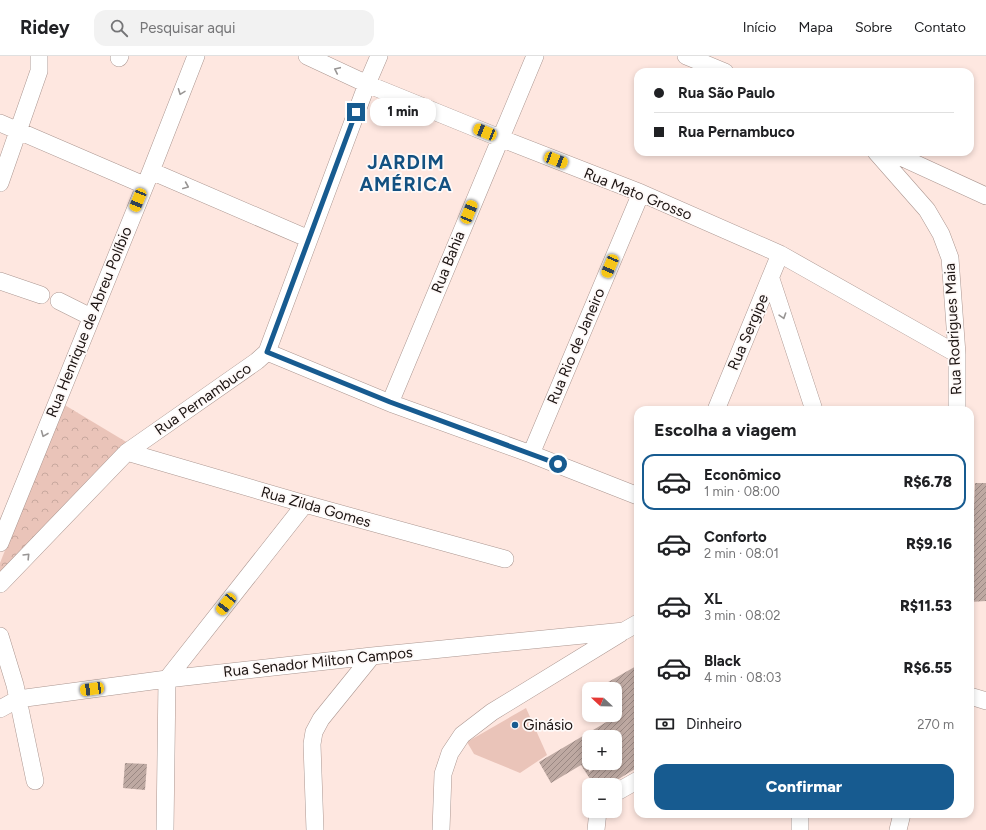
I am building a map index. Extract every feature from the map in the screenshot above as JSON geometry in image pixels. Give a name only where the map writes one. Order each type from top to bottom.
[{"type":"street","points":[[0,183],[39,71],[39,56]]},
{"type":"street","name":"Rua Henrique de Abreu Políbio","points":[[0,543],[196,56]]},
{"type":"street","name":"Rua Mato Grosso","points":[[308,56],[367,84],[641,194],[780,254],[957,354]]},
{"type":"street","name":"Rua Pernambuco","points":[[0,584],[127,452],[257,361],[267,352],[367,84],[379,56]]},
{"type":"street","name":"Rua Bahia","points":[[390,402],[534,56]]},
{"type":"street","points":[[686,56],[715,68]]},
{"type":"street","points":[[0,123],[309,239]]},
{"type":"street","name":"Rua Rodrigues Maia","points":[[880,156],[927,210],[941,234],[950,258],[957,354],[957,406]]},
{"type":"street","points":[[899,156],[986,196]]},
{"type":"street","name":"Rua Rio de Janeiro","points":[[531,454],[641,194]]},
{"type":"street","name":"Rua Sergipe","points":[[718,406],[780,254]]},
{"type":"street","points":[[771,279],[813,406]]},
{"type":"street","points":[[0,281],[41,295]]},
{"type":"street","points":[[59,301],[91,317]]},
{"type":"street","points":[[267,352],[390,402],[531,454],[634,494]]},
{"type":"street","name":"Rua Zilda Gomes","points":[[127,452],[505,560]]},
{"type":"street","points":[[165,830],[167,679],[305,504]]},
{"type":"street","points":[[441,830],[443,774],[450,752],[462,735],[492,712],[631,627]]},
{"type":"street","name":"Rua Senador Milton Campos","points":[[0,709],[18,699],[167,679],[631,627]]},
{"type":"street","points":[[0,636],[18,699],[35,781]]},
{"type":"street","points":[[314,830],[312,744],[314,732],[321,719],[372,656]]},
{"type":"street","points":[[974,697],[986,701]]},
{"type":"street","points":[[622,789],[634,782]]},
{"type":"street","points":[[596,830],[597,818]]},
{"type":"street","points":[[800,818],[800,830]]},
{"type":"street","points":[[898,830],[901,818]]},
{"type":"green space","points":[[63,404],[128,443],[0,573],[0,563]]},
{"type":"green space","name":"Ginásio","points":[[526,708],[547,755],[520,773],[474,754],[467,742]]},
{"type":"building","points":[[975,483],[986,483],[986,601],[974,602]]},
{"type":"building","points":[[634,667],[634,769],[620,778],[589,778],[584,770],[589,770],[589,772],[592,770],[622,770],[622,730],[593,730],[607,722],[622,722],[622,682],[608,682]]},
{"type":"building","points":[[582,737],[582,767],[581,765],[551,783],[539,762]]},
{"type":"building","points":[[125,763],[147,764],[145,790],[123,788]]},
{"type":"place","name":"Ginásio","points":[[515,725]]},
{"type":"district","name":"JARDIM AMÉRICA","points":[[406,173]]},
{"type":"route","points":[[356,112],[267,352],[390,402],[558,464]]}]
